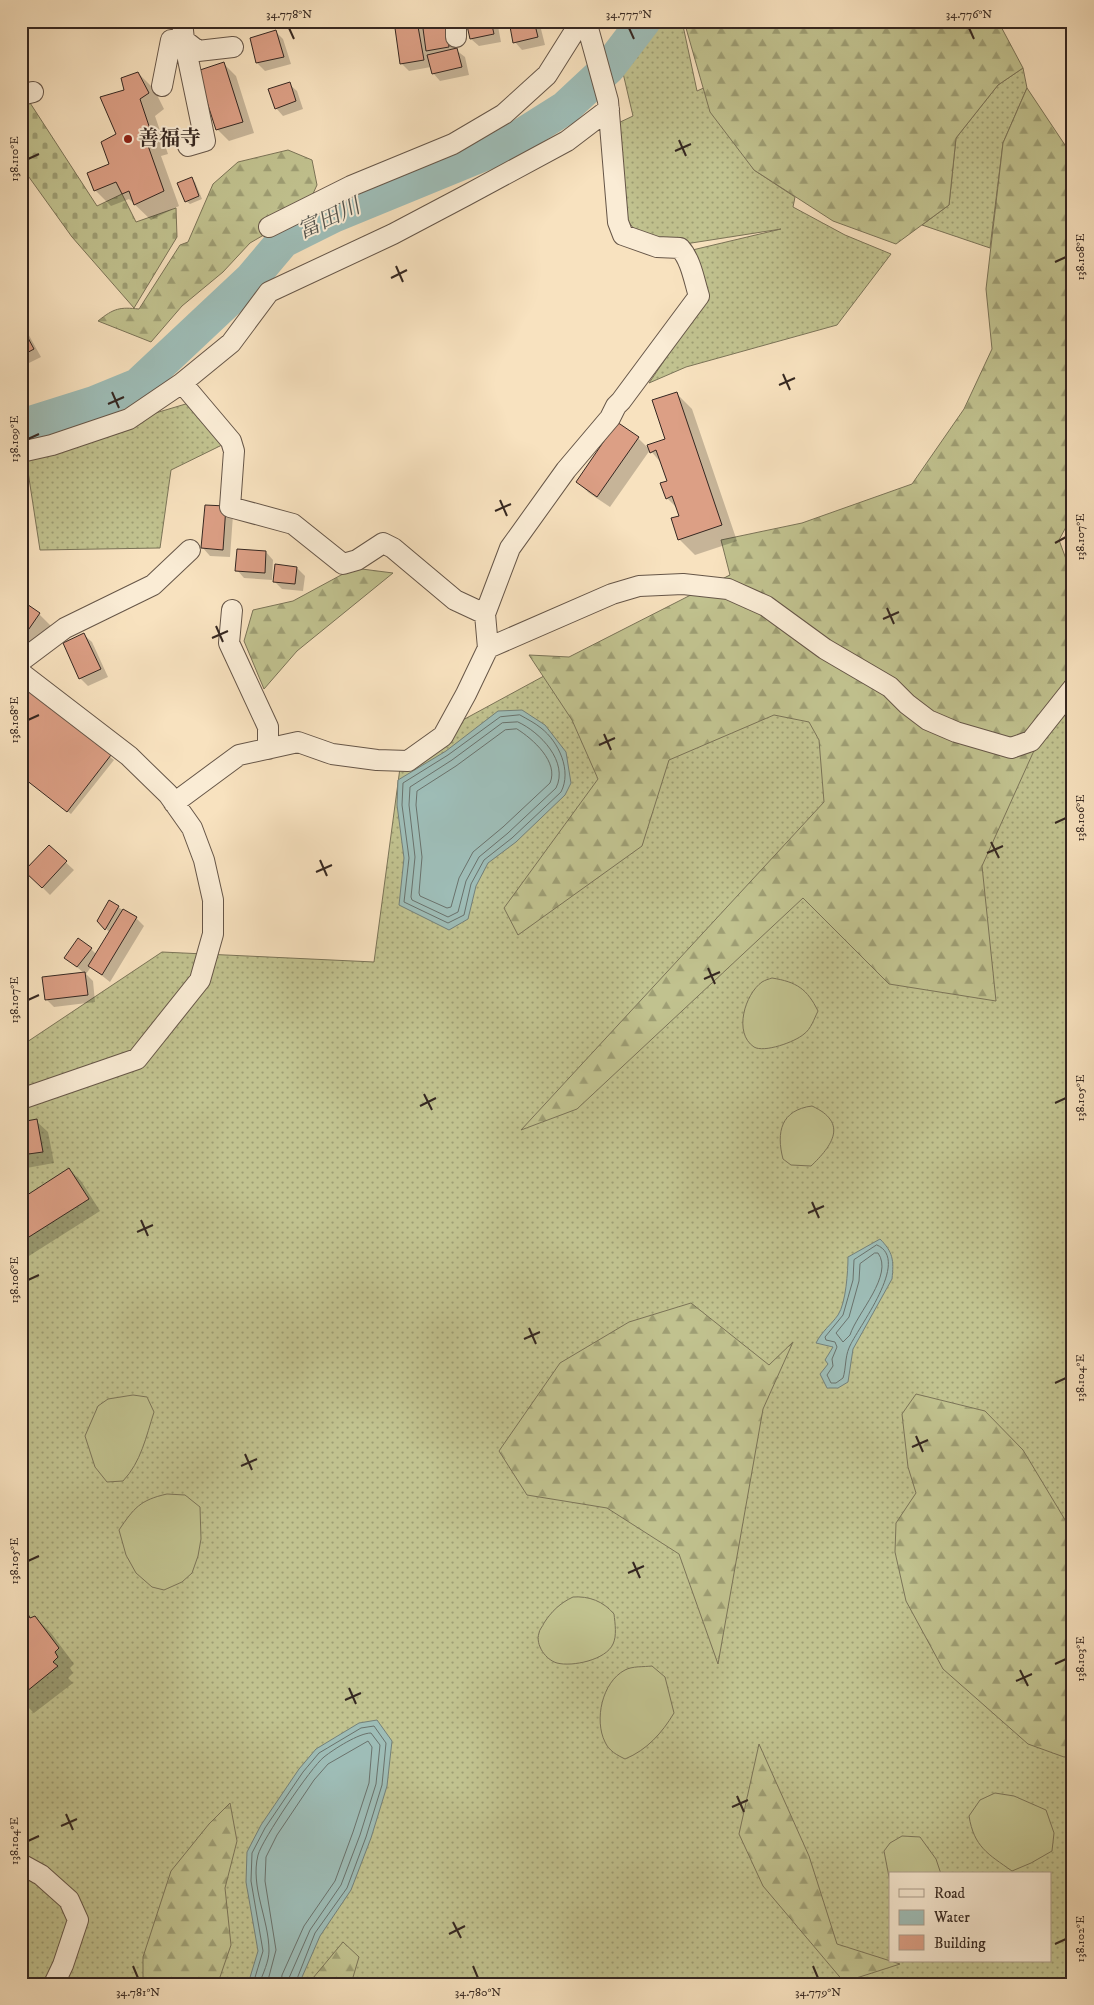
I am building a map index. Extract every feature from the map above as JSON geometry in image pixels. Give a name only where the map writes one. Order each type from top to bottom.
[{"type":"street","points":[[269,227],[351,186],[453,144],[504,114],[547,75],[581,21]]},
{"type":"street","points":[[174,803],[239,755],[298,742],[332,754],[377,760],[408,761],[443,736],[488,648],[485,614],[510,548],[566,470],[610,418],[616,406],[699,296],[690,266],[684,252],[680,248],[657,247],[623,235],[618,222],[608,105],[586,21]]},
{"type":"street","points":[[183,30],[198,51],[233,48]]},
{"type":"street","points":[[162,86],[171,40],[183,30]]},
{"type":"street","points":[[183,30],[204,142],[188,146]]},
{"type":"street","points":[[21,452],[52,445],[129,419],[182,382],[231,343],[269,292],[393,234],[566,141],[608,105]]},
{"type":"street","points":[[182,382],[231,441],[234,451],[230,507],[293,524],[343,564],[357,560],[383,543],[393,548],[455,600],[485,614]]},
{"type":"street","points":[[21,661],[65,628],[153,585],[190,550]]},
{"type":"street","points":[[488,648],[612,594],[639,586],[683,584],[728,588],[766,606],[825,649],[890,687],[907,704],[928,720],[956,732],[1011,748],[1031,741],[1073,688]]},
{"type":"street","points":[[232,610],[229,642],[268,727],[268,749]]},
{"type":"street","points":[[21,673],[129,756],[168,794],[192,828],[204,860],[213,900],[213,934],[200,980],[137,1060],[21,1099]]},
{"type":"street","points":[[21,1864],[41,1875],[69,1900],[78,1920],[63,1965],[54,1984]]},
{"type":"green space","points":[[653,21],[682,21],[697,91],[708,86],[754,170],[795,197],[793,207],[845,235],[891,254],[837,325],[686,367],[649,383],[696,314],[684,252],[781,229],[685,244],[645,243],[624,216],[616,124],[633,116],[623,73]]},
{"type":"green space","points":[[684,21],[998,21],[1023,68],[998,85],[956,138],[949,205],[896,244],[833,221],[754,170],[710,112]]},
{"type":"green space","points":[[1023,68],[1027,88],[1003,143],[990,248],[922,225],[949,205],[956,138],[998,85]]},
{"type":"green space","points":[[1027,88],[1073,157],[1073,514],[1059,540],[1073,578],[1073,664],[982,866],[996,1001],[889,984],[803,898],[577,1109],[521,1130],[824,802],[819,740],[809,722],[774,715],[669,760],[642,846],[518,935],[504,908],[598,779],[572,720],[529,655],[569,657],[730,575],[721,540],[802,523],[912,484],[964,409],[992,349],[986,289],[1003,143]]},
{"type":"green space","points":[[21,89],[97,206],[122,194],[136,222],[176,208],[177,237],[134,308],[72,237],[21,166]]},
{"type":"green space","points":[[288,150],[312,160],[317,185],[305,211],[250,243],[223,272],[182,306],[151,342],[98,321],[117,309],[139,309],[180,245],[188,242],[213,184],[238,162]]},
{"type":"green space","points":[[189,403],[224,444],[171,470],[160,548],[40,550],[25,452]]},
{"type":"green space","points":[[354,568],[393,573],[297,651],[264,689],[244,641],[253,610],[293,601]]},
{"type":"green space","points":[[743,568],[1073,651],[1073,1984],[21,1984],[21,1046],[162,952],[374,962],[402,753]]},
{"type":"green space","points":[[1073,778],[1073,813],[1067,796]]},
{"type":"green space","points":[[772,978],[795,984],[810,997],[818,1011],[809,1029],[800,1037],[779,1046],[765,1049],[754,1047],[748,1041],[744,1033],[743,1023],[746,1004],[751,995],[763,981]]},
{"type":"green space","points":[[812,1106],[830,1120],[833,1127],[833,1135],[825,1151],[811,1166],[791,1165],[783,1159],[781,1149],[780,1140],[783,1124],[793,1112]]},
{"type":"green space","points":[[691,1303],[769,1365],[793,1342],[763,1409],[718,1664],[679,1554],[607,1508],[527,1495],[499,1451],[560,1363],[629,1322]]},
{"type":"green space","points":[[916,1394],[985,1411],[1023,1450],[1073,1533],[1073,1756],[1064,1757],[1028,1744],[943,1669],[906,1601],[895,1552],[896,1523],[916,1493],[908,1467],[902,1414]]},
{"type":"green space","points":[[133,1395],[147,1397],[154,1412],[142,1449],[129,1474],[123,1481],[107,1482],[95,1467],[85,1436],[98,1406],[108,1399]]},
{"type":"green space","points":[[167,1494],[185,1495],[200,1507],[201,1539],[192,1573],[182,1582],[164,1590],[152,1587],[136,1573],[126,1555],[119,1530],[138,1506],[150,1499]]},
{"type":"green space","points":[[573,1597],[585,1597],[595,1600],[614,1614],[615,1637],[609,1650],[596,1658],[579,1663],[557,1663],[549,1659],[542,1651],[538,1638],[539,1632],[553,1612]]},
{"type":"green space","points":[[652,1666],[665,1677],[674,1713],[647,1746],[625,1759],[611,1750],[605,1742],[600,1723],[602,1702],[611,1683],[625,1670]]},
{"type":"green space","points":[[759,1744],[809,1856],[837,1944],[900,1964],[844,1982],[763,1886],[739,1834]]},
{"type":"green space","points":[[995,1793],[1014,1796],[1046,1810],[1054,1833],[1052,1851],[1012,1871],[983,1849],[974,1835],[969,1816],[980,1800]]},
{"type":"green space","points":[[230,1803],[237,1841],[225,1888],[231,1945],[220,1977],[223,1984],[143,1984],[143,1957],[171,1871],[209,1824]]},
{"type":"green space","points":[[902,1836],[920,1837],[936,1859],[940,1872],[889,1872],[889,1877],[884,1851],[890,1843]]},
{"type":"green space","points":[[343,1942],[359,1957],[351,1984],[308,1984]]},
{"type":"water","points":[[522,710],[545,725],[566,752],[571,783],[565,795],[516,842],[488,863],[476,886],[468,919],[449,930],[399,905],[404,858],[397,805],[398,780],[446,751],[498,711]]},
{"type":"water","points":[[880,1239],[888,1248],[892,1257],[892,1279],[853,1349],[848,1382],[838,1388],[827,1388],[820,1374],[828,1364],[825,1360],[833,1347],[816,1343],[841,1310],[846,1287],[848,1257]]},
{"type":"water","points":[[377,1720],[392,1741],[387,1786],[371,1838],[351,1890],[320,1936],[299,1984],[248,1984],[258,1951],[246,1882],[247,1852],[261,1825],[299,1769],[316,1749],[359,1723]]},
{"type":"building","points":[[394,21],[417,21],[424,60],[400,64]]},
{"type":"building","points":[[422,21],[446,21],[449,47],[426,51]]},
{"type":"building","points":[[466,21],[491,21],[494,34],[470,39]]},
{"type":"building","points":[[509,21],[534,21],[538,37],[513,43]]},
{"type":"building","points":[[276,30],[284,57],[256,63],[250,38]]},
{"type":"building","points":[[457,48],[462,67],[432,74],[427,55]]},
{"type":"building","points":[[224,62],[243,122],[216,130],[197,71]]},
{"type":"building","name":"善福寺","points":[[138,72],[149,93],[140,99],[153,138],[146,140],[164,191],[134,205],[129,191],[122,194],[116,182],[94,191],[87,173],[109,164],[101,142],[116,134],[100,97],[124,90],[121,78]]},
{"type":"building","points":[[290,82],[296,101],[275,109],[268,89]]},
{"type":"building","points":[[192,177],[199,196],[185,202],[177,183]]},
{"type":"building","points":[[21,325],[34,349],[21,356]]},
{"type":"building","points":[[677,392],[722,525],[678,540],[671,518],[679,516],[672,496],[666,499],[660,483],[667,481],[656,450],[650,453],[647,445],[665,439],[652,400]]},
{"type":"building","points":[[617,422],[639,437],[597,497],[576,482]]},
{"type":"building","points":[[205,505],[226,506],[223,550],[201,548]]},
{"type":"building","points":[[237,549],[266,551],[265,573],[235,571]]},
{"type":"building","points":[[275,564],[297,567],[295,584],[273,582]]},
{"type":"building","points":[[21,600],[40,613],[22,639],[21,638]]},
{"type":"building","points":[[84,633],[101,669],[79,679],[63,643]]},
{"type":"building","points":[[21,685],[111,755],[67,812],[21,776]]},
{"type":"building","points":[[49,845],[67,861],[42,888],[24,871]]},
{"type":"building","points":[[109,900],[119,906],[105,930],[97,921]]},
{"type":"building","points":[[123,909],[137,917],[102,975],[88,966]]},
{"type":"building","points":[[78,938],[92,948],[77,967],[64,958]]},
{"type":"building","points":[[85,972],[88,995],[45,1000],[42,977]]},
{"type":"building","points":[[37,1119],[43,1152],[21,1155],[21,1122]]},
{"type":"building","points":[[69,1168],[89,1199],[21,1242],[21,1199]]},
{"type":"building","points":[[28,1614],[30,1618],[35,1616],[59,1648],[55,1652],[58,1657],[53,1662],[58,1666],[21,1696],[21,1619]]},
{"type":"waterway","name":"富田川","points":[[21,426],[94,403],[138,385],[251,279],[283,241],[333,216],[506,145],[565,108],[609,67],[644,21]]},
{"type":"place","name":"善福寺","points":[[128,139]]}]
